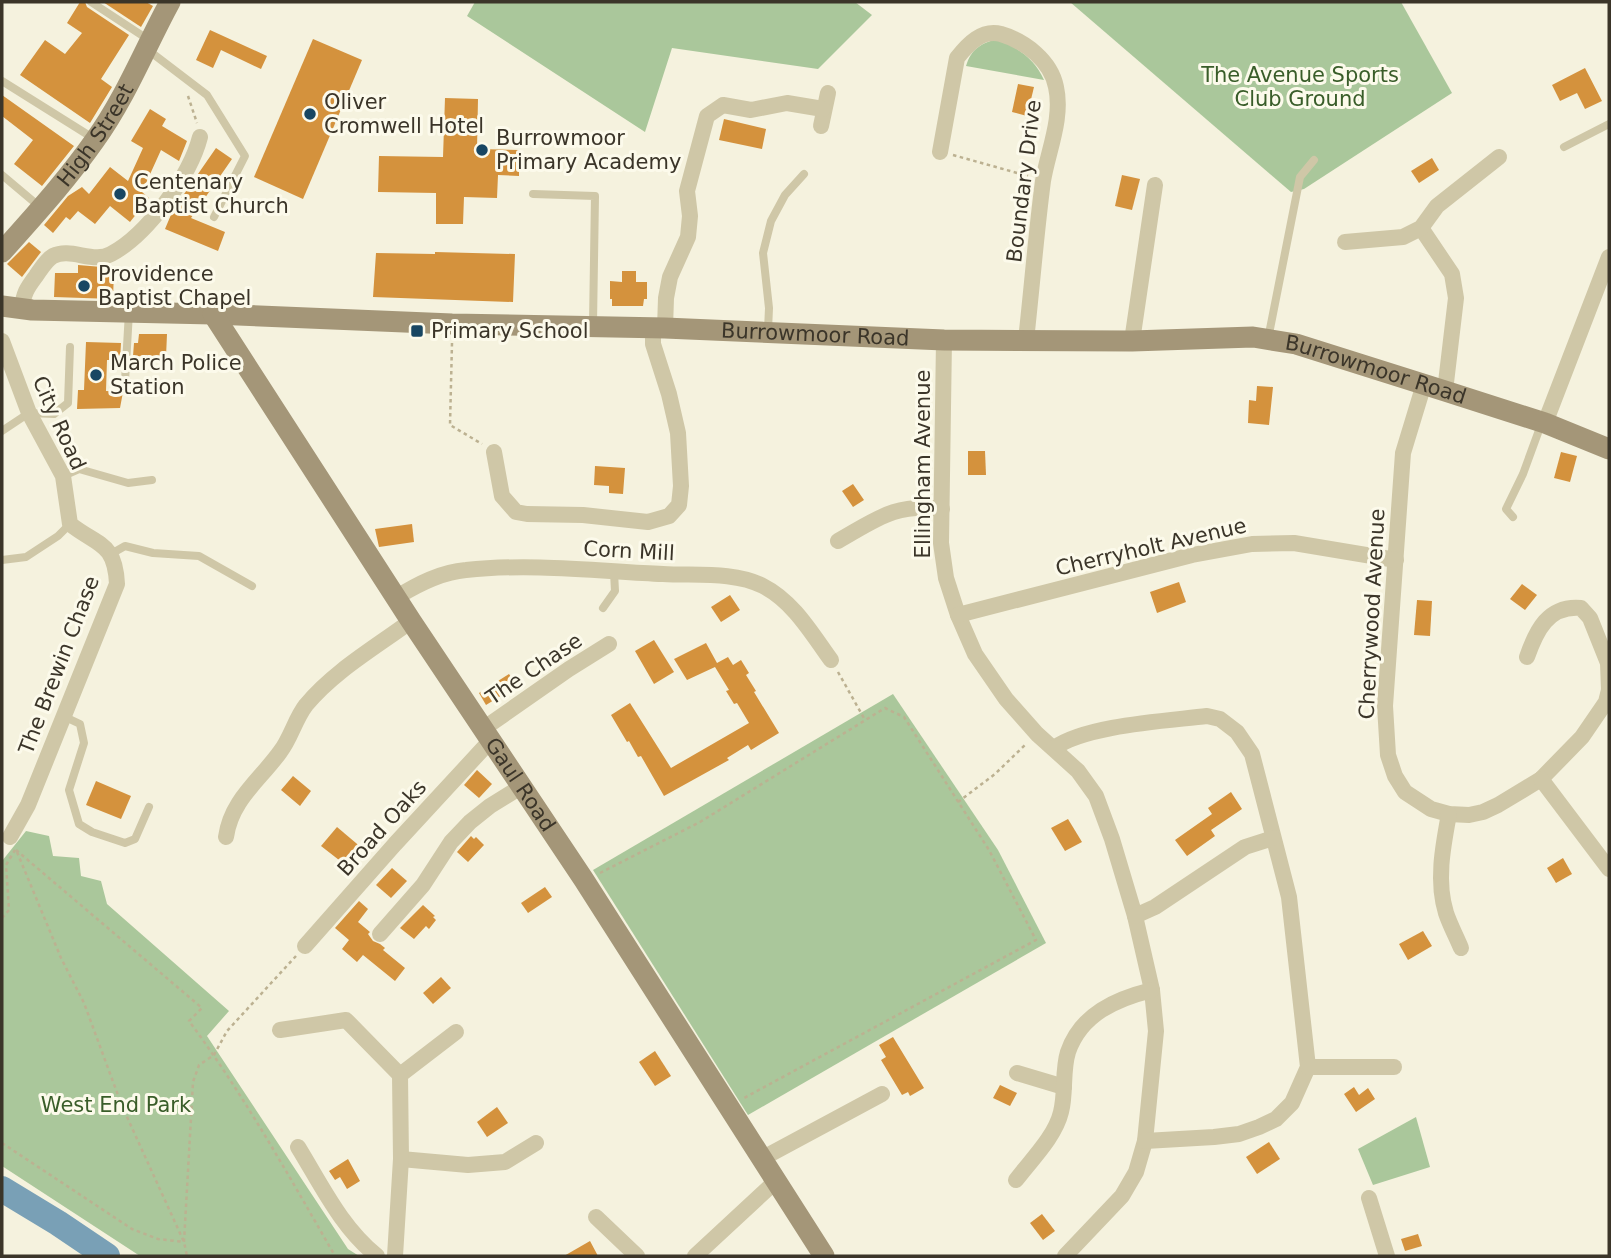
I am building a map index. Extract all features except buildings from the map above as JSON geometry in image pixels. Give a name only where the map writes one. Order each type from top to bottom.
[{"type":"street","name":"High Street","points":[[2,252],[96,140],[170,2]]},
{"type":"street","name":"Boundary Drive","points":[[940,152],[957,58],[976,38],[996,33],[1012,37],[1041,58],[1051,72],[1056,86],[1058,112],[1044,180],[1026,340]]},
{"type":"street","points":[[494,452],[502,496],[516,512],[648,522],[669,516],[679,505],[681,486],[678,433],[653,344],[670,277],[688,237],[691,216],[687,191],[707,116],[723,105],[751,110],[787,103],[824,109]]},
{"type":"street","points":[[12,308],[47,261],[54,256],[109,256],[147,227],[187,169],[200,137]]},
{"type":"street","points":[[1345,242],[1402,237],[1421,228],[1437,206],[1499,158]]},
{"type":"street","points":[[1132,341],[1154,185]]},
{"type":"street","points":[[1421,228],[1452,274],[1454,286],[1445,391]]},
{"type":"street","points":[[1543,423],[1609,257]]},
{"type":"street","name":"Burrowmoor Road","points":[[12,308],[452,324],[659,328],[944,341],[1132,341],[1253,337],[1296,344],[1424,384],[1543,423],[1609,449]]},
{"type":"street","name":"Gaul Road","points":[[213,314],[411,621],[584,880],[824,1256]]},
{"type":"street","name":"City Road","points":[[2,341],[29,413],[62,476],[70,524]]},
{"type":"street","name":"Ellingham Avenue","points":[[944,341],[941,542],[946,578],[975,654],[1006,699],[1037,734],[1078,771],[1096,796],[1135,916],[1152,990],[1156,1031],[1145,1141],[1136,1172],[1122,1196],[1065,1256]]},
{"type":"street","name":"Cherrywood Avenue","points":[[1424,384],[1412,416],[1403,453],[1385,706],[1388,755],[1395,776],[1405,792],[1431,809],[1469,815],[1498,806],[1541,779],[1582,737],[1605,702],[1609,690]]},
{"type":"street","points":[[838,541],[888,512],[919,506],[942,509]]},
{"type":"street","name":"The Brewin Chase","points":[[11,840],[28,805],[117,584],[116,567],[111,554],[102,543],[85,536],[70,524]]},
{"type":"street","name":"Cherryholt Avenue","points":[[958,615],[1192,555],[1252,544],[1294,543],[1396,560]]},
{"type":"street","name":"Corn Mill","points":[[397,597],[415,585],[465,570],[540,568],[712,576],[761,584],[774,592],[801,618],[831,660]]},
{"type":"street","points":[[1527,657],[1534,637],[1548,617],[1566,606],[1580,608],[1590,618],[1605,652],[1609,690]]},
{"type":"street","points":[[226,837],[229,820],[244,794],[281,751],[304,707],[331,681],[411,621]]},
{"type":"street","name":"The Chase","points":[[487,734],[569,669],[609,644]]},
{"type":"street","points":[[1054,748],[1076,735],[1097,731],[1207,716],[1220,719],[1237,732],[1252,754],[1289,897],[1308,1067],[1292,1103],[1276,1119],[1239,1133],[1145,1141]]},
{"type":"street","name":"Broad Oaks","points":[[305,946],[487,734]]},
{"type":"street","points":[[1541,779],[1609,869]]},
{"type":"street","points":[[380,934],[423,885],[451,842],[470,822],[520,787]]},
{"type":"street","points":[[1450,814],[1441,878],[1446,911],[1461,948]]},
{"type":"street","points":[[1135,916],[1155,907],[1245,847],[1273,838]]},
{"type":"street","points":[[1016,1180],[1050,1135],[1061,1113],[1069,1052],[1087,1021],[1106,1006],[1152,990]]},
{"type":"street","points":[[280,1030],[346,1020],[400,1075],[401,1159],[395,1256]]},
{"type":"street","points":[[400,1075],[456,1032]]},
{"type":"street","points":[[1308,1067],[1394,1067]]},
{"type":"street","points":[[1017,1073],[1064,1087]]},
{"type":"street","points":[[763,1158],[882,1094]]},
{"type":"street","points":[[401,1159],[468,1165],[505,1162],[536,1143]]},
{"type":"street","points":[[299,1147],[343,1222],[359,1242],[377,1256]]},
{"type":"street","points":[[695,1256],[776,1181]]},
{"type":"street","points":[[1369,1198],[1387,1256]]},
{"type":"street","points":[[596,1217],[637,1256]]},
{"type":"lane","points":[[91,2],[148,45],[207,95],[245,156],[214,216]]},
{"type":"lane","points":[[2,81],[96,140]]},
{"type":"lane","points":[[1564,147],[1609,124]]},
{"type":"lane","points":[[1268,339],[1300,177],[1314,160]]},
{"type":"lane","points":[[768,333],[769,308],[763,253],[771,221],[785,195],[804,174]]},
{"type":"lane","points":[[2,175],[41,208]]},
{"type":"lane","points":[[533,194],[596,196],[593,327]]},
{"type":"lane","points":[[125,381],[130,312]]},
{"type":"lane","points":[[2,431],[29,413],[54,414],[68,403],[70,347]]},
{"type":"lane","points":[[1513,517],[1506,509],[1543,423]]},
{"type":"lane","points":[[62,476],[79,469],[128,483],[152,480]]},
{"type":"lane","points":[[2,560],[26,557],[58,536],[70,524]]},
{"type":"lane","points":[[111,554],[125,546],[153,554],[199,556],[252,586]]},
{"type":"lane","points":[[603,608],[614,591],[614,572]]},
{"type":"lane","points":[[63,716],[80,724],[84,743],[69,789],[79,824],[92,832],[125,843],[135,839],[149,807]]},
{"type":"path","points":[[186,93],[191,99],[200,137]]},
{"type":"path","points":[[940,152],[1044,180]]},
{"type":"path","points":[[452,324],[450,425],[494,452]]},
{"type":"path","points":[[831,660],[865,720]]},
{"type":"path","points":[[584,880],[700,822],[885,708],[904,717],[989,850],[1036,940],[729,1107]]},
{"type":"path","points":[[958,802],[995,774],[1037,734]]},
{"type":"path","points":[[2,918],[9,910],[6,865],[11,840]]},
{"type":"path","points":[[11,840],[202,1008],[189,1021],[214,1055],[280,1161],[335,1256]]},
{"type":"path","points":[[11,840],[61,958],[84,1003],[122,1106],[184,1242],[187,1256]]},
{"type":"path","points":[[184,1242],[193,1082],[199,1065],[214,1055],[227,1031],[305,946]]},
{"type":"path","points":[[2,1143],[132,1229],[158,1239],[184,1242]]},
{"type":"green space","points":[[475,2],[855,2],[872,15],[818,69],[672,48],[645,132],[467,16]]},
{"type":"green space","name":"The Avenue Sports Club Ground","points":[[1070,2],[1401,2],[1452,93],[1304,189],[1291,192]]},
{"type":"green space","points":[[998,39],[1025,55],[1036,66],[1044,80],[966,66],[978,48]]},
{"type":"green space","points":[[893,694],[998,850],[1046,943],[748,1115],[593,870]]},
{"type":"green space","name":"West End Park","points":[[26,831],[49,836],[53,856],[79,858],[81,876],[101,881],[107,904],[229,1011],[207,1036],[348,1249],[359,1256],[140,1256],[2,1166],[2,861]]},
{"type":"green space","points":[[1416,1117],[1430,1167],[1373,1185],[1358,1149]]},
{"type":"waterway","points":[[2,1189],[107,1256]]},
{"type":"place","name":"Oliver Cromwell Hotel","points":[[310,114]]},
{"type":"place","name":"Burrowmoor Primary Academy","points":[[482,150]]},
{"type":"place","name":"Centenary Baptist Church","points":[[120,194]]},
{"type":"place","name":"Providence Baptist Chapel","points":[[84,286]]},
{"type":"place","name":"Primary School","points":[[417,331]]},
{"type":"place","name":"March Police Station","points":[[96,375]]}]
